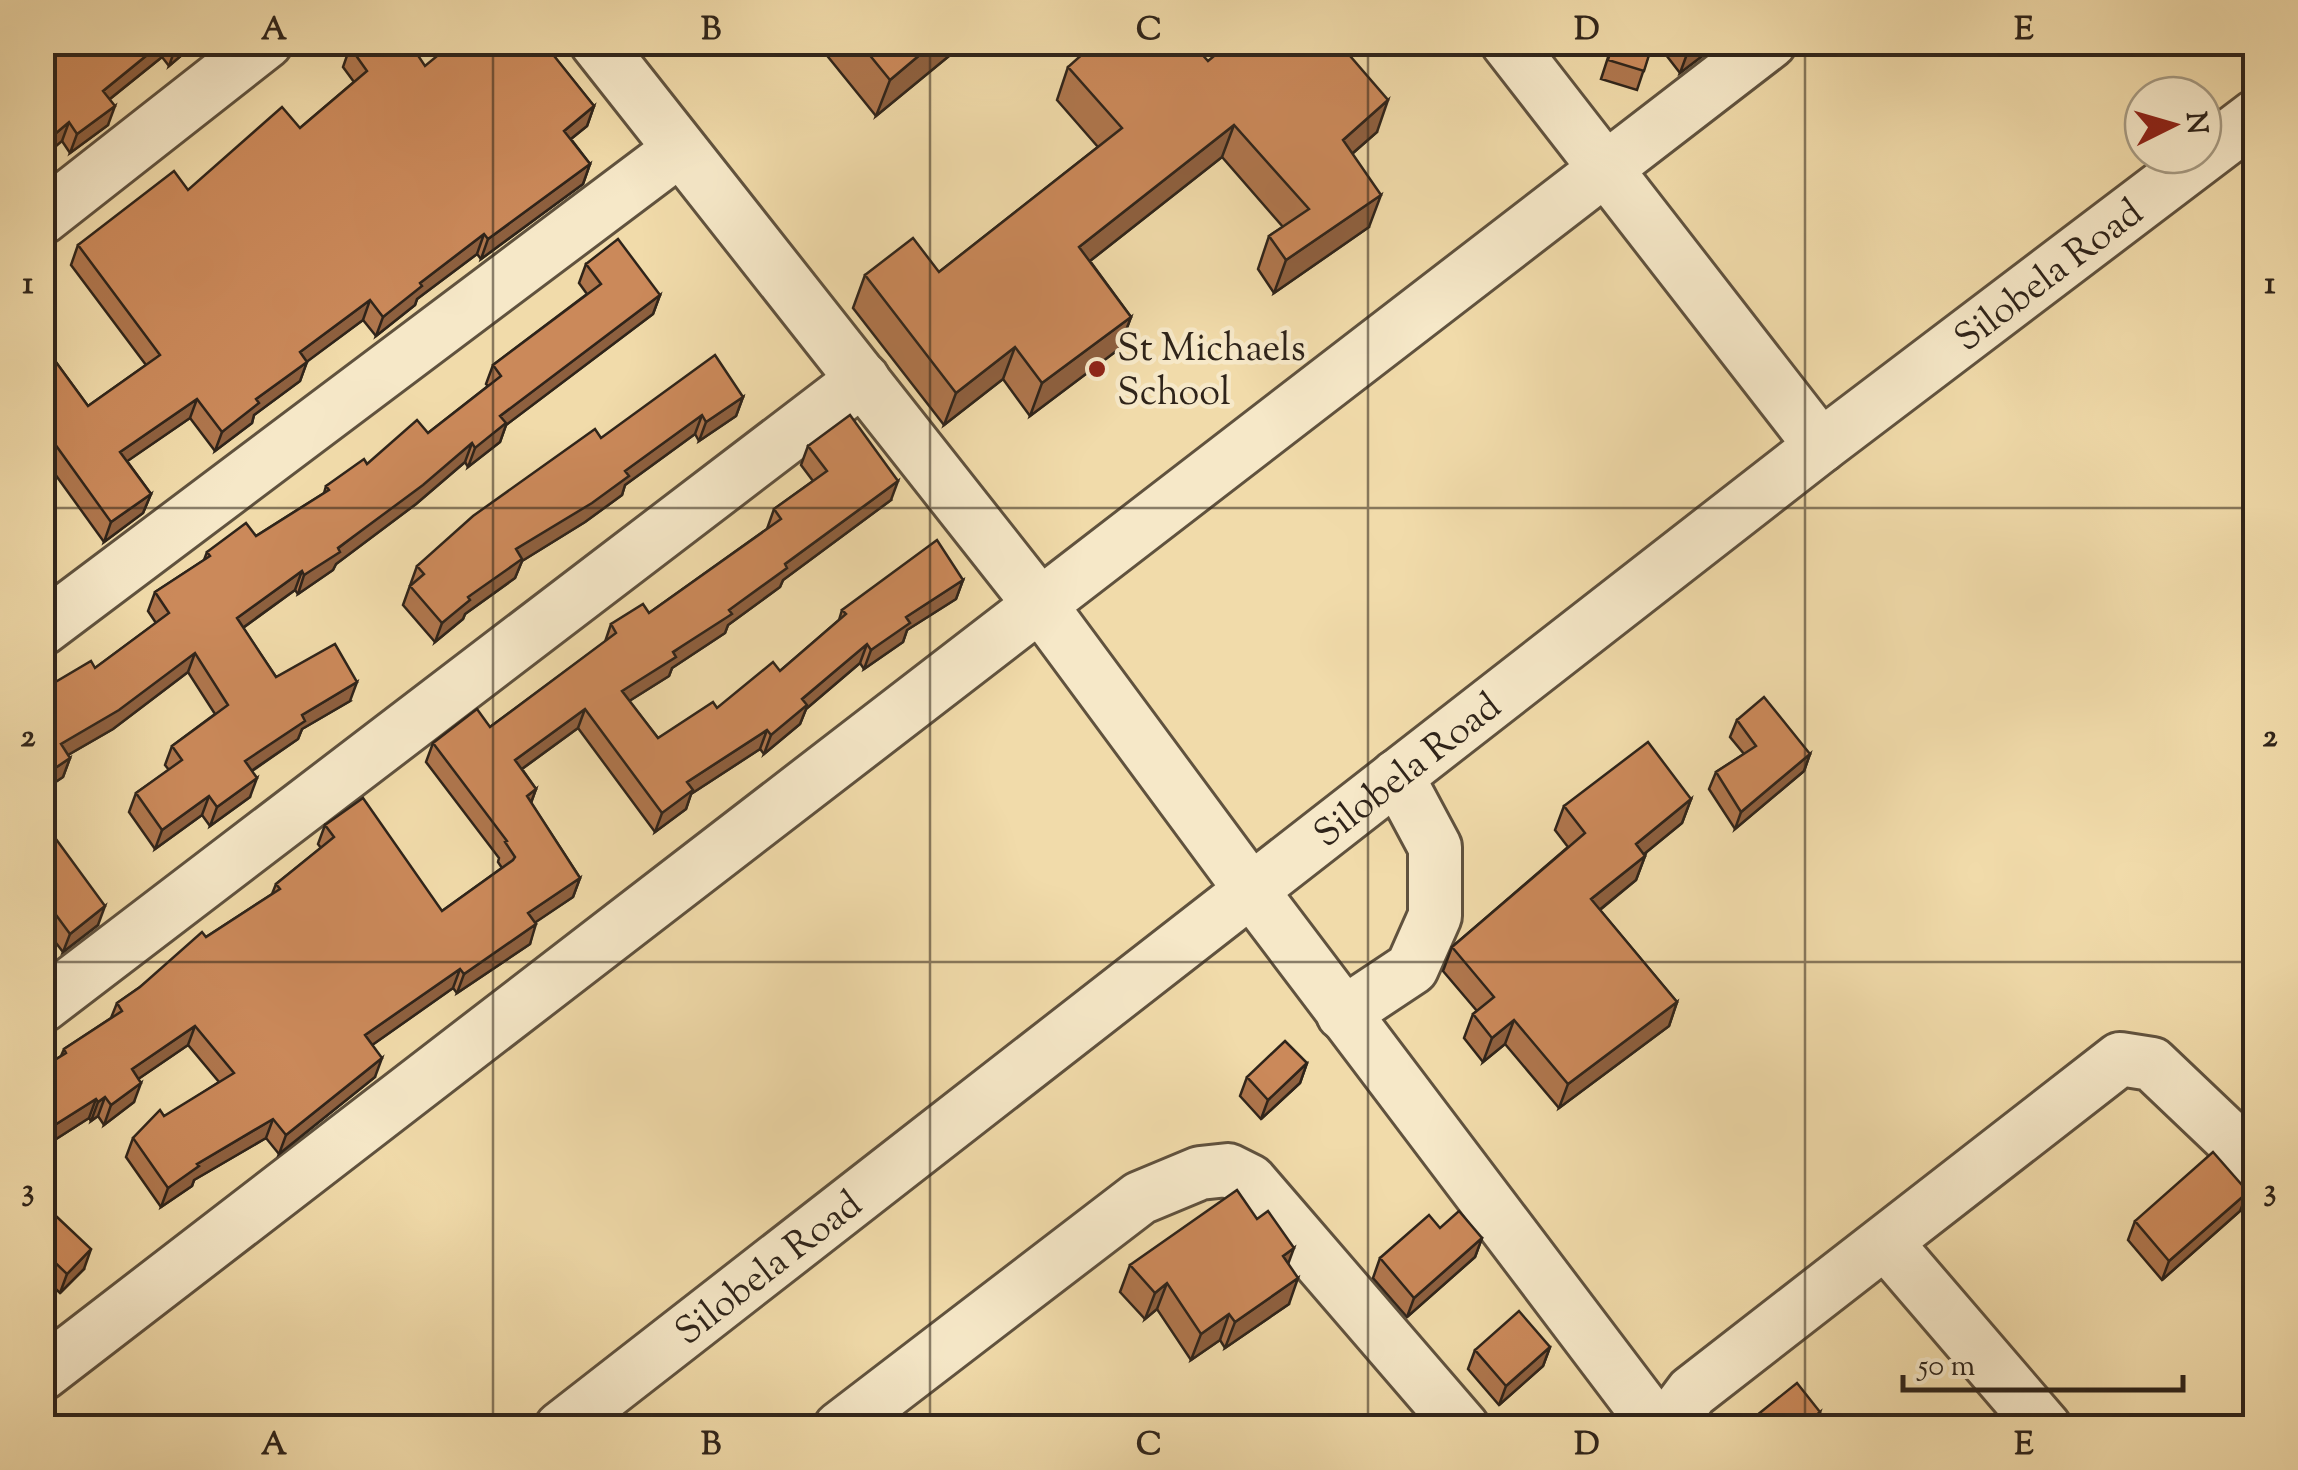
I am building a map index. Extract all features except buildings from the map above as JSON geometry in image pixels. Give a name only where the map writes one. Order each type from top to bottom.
[{"type":"street","points":[[42,218],[266,42]]},
{"type":"street","points":[[596,42],[1041,606],[1343,1014],[1658,1428]]},
{"type":"street","points":[[1507,42],[1821,446]]},
{"type":"street","points":[[42,1374],[1770,42]]},
{"type":"street","name":"Silobela Road","points":[[562,1428],[1821,446],[2256,116]]},
{"type":"street","points":[[42,628],[680,150]]},
{"type":"street","points":[[42,1006],[863,378]]},
{"type":"street","points":[[1343,1014],[1412,968],[1434,916],[1435,847],[1397,776]]},
{"type":"street","points":[[1666,1428],[1692,1392],[2120,1059],[2152,1064],[2256,1163]]},
{"type":"street","points":[[840,1428],[1140,1198],[1200,1173],[1228,1170],[1250,1181],[1463,1428]]},
{"type":"street","points":[[1886,1243],[2045,1428]]},
{"type":"place","name":"St Michaels School","points":[[1097,369]]}]
